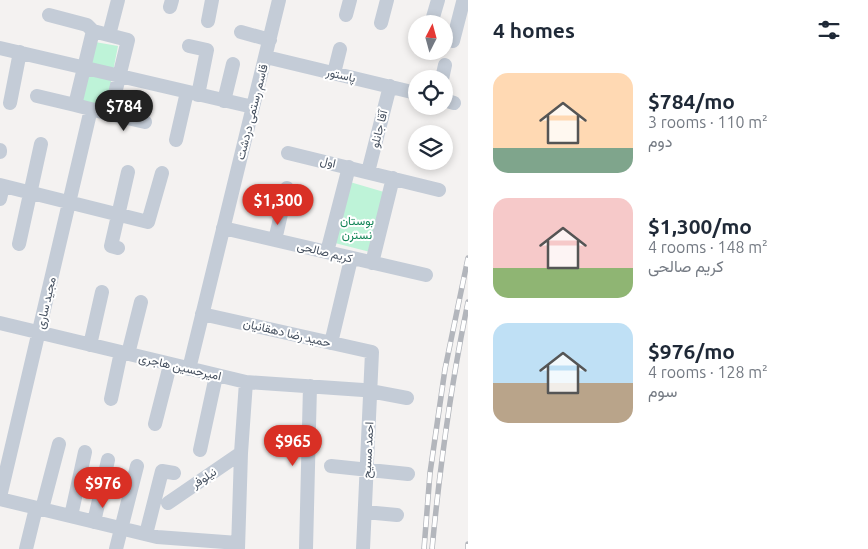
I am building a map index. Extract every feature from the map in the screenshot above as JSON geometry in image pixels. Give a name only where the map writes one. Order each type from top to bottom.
[{"type":"street","points":[[109,35],[118,0]]},
{"type":"street","points":[[208,21],[212,0]]},
{"type":"street","name":"قاسم رستمی دردشت","points":[[189,369],[280,0]]},
{"type":"street","points":[[346,16],[350,0]]},
{"type":"street","points":[[382,23],[387,0]]},
{"type":"street","points":[[434,15],[438,0]]},
{"type":"street","points":[[453,42],[462,2]]},
{"type":"street","points":[[48,15],[87,25],[93,31],[128,40],[110,114]]},
{"type":"street","points":[[75,105],[93,31]]},
{"type":"street","points":[[241,32],[270,40]]},
{"type":"street","points":[[176,140],[208,50],[189,46]]},
{"type":"street","points":[[0,48],[253,108]]},
{"type":"street","points":[[334,73],[340,49]]},
{"type":"street","points":[[10,103],[20,52]]},
{"type":"street","name":"پاستور","points":[[266,57],[408,91]]},
{"type":"street","points":[[224,101],[233,64]]},
{"type":"street","points":[[444,70],[445,64]]},
{"type":"street","name":"آقا جانلو","points":[[368,172],[390,86]]},
{"type":"street","points":[[37,96],[145,122]]},
{"type":"street","name":"مجید ساری","points":[[0,498],[91,109]]},
{"type":"street","points":[[20,244],[41,144]]},
{"type":"street","name":"اول","points":[[288,153],[439,190]]},
{"type":"street","points":[[327,252],[348,167]]},
{"type":"street","points":[[118,248],[112,246],[128,172]]},
{"type":"street","points":[[1,190],[32,194],[148,222],[162,173]]},
{"type":"street","points":[[372,263],[392,178]]},
{"type":"street","points":[[275,240],[287,188]]},
{"type":"street","name":"کریم صالحی","points":[[223,228],[426,275]]},
{"type":"street","points":[[331,343],[351,259]]},
{"type":"street","points":[[90,345],[102,292]]},
{"type":"street","points":[[111,399],[141,302]]},
{"type":"street","name":"حمید رضا دهقانیان","points":[[202,314],[372,352]]},
{"type":"street","name":"امیرحسین هاجری","points":[[0,323],[246,382],[367,390],[406,398]]},
{"type":"street","name":"احمد مسیح","points":[[363,549],[367,469],[367,390],[372,352]]},
{"type":"street","points":[[155,424],[170,365]]},
{"type":"street","points":[[200,450],[216,376]]},
{"type":"street","points":[[0,498],[121,528],[152,540],[238,546],[241,453],[246,382]]},
{"type":"street","points":[[306,549],[310,386]]},
{"type":"street","points":[[26,549],[59,444]]},
{"type":"street","points":[[71,516],[85,452]]},
{"type":"street","name":"نیلوفر","points":[[168,503],[241,453]]},
{"type":"street","points":[[94,522],[108,460]]},
{"type":"street","points":[[116,549],[137,466]]},
{"type":"street","points":[[331,466],[408,474]]},
{"type":"street","points":[[152,540],[162,471],[174,474]]},
{"type":"street","points":[[365,512],[397,515]]},
{"type":"green space","points":[[95,42],[118,46],[106,107],[82,101]]},
{"type":"green space","name":"بوستان نسترن","points":[[350,182],[384,192],[370,252],[335,243]]},
{"type":"railway","points":[[424,549],[430,473],[445,369],[468,258]]},
{"type":"railway","points":[[432,549],[447,425],[468,302]]},
{"type":"railway","points":[[468,544],[468,549]]}]
